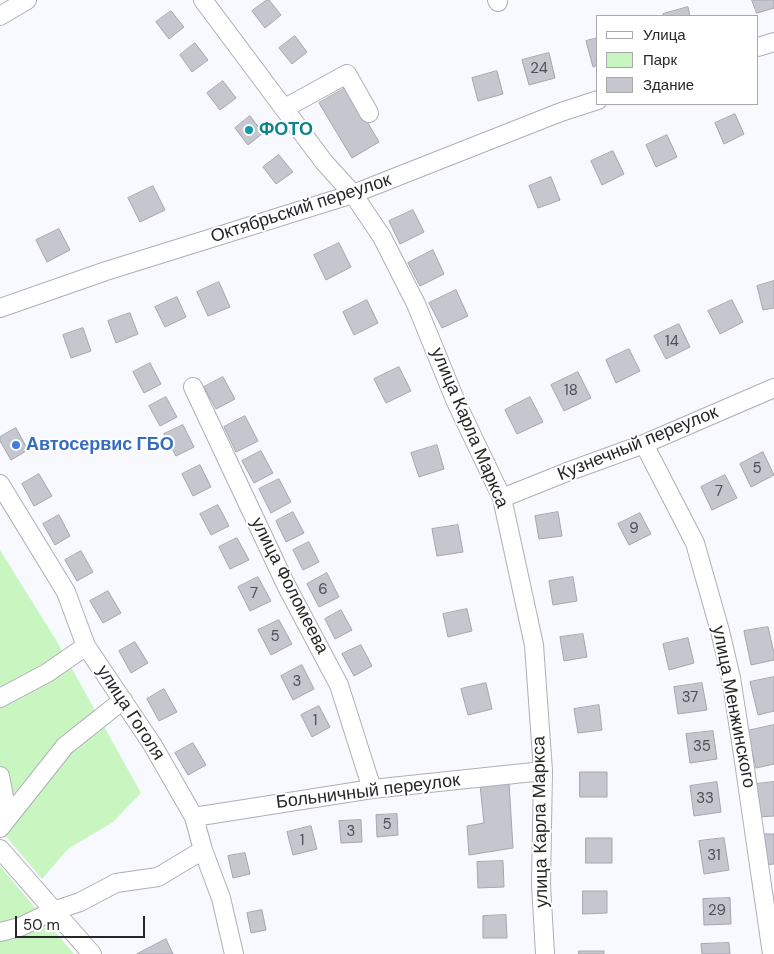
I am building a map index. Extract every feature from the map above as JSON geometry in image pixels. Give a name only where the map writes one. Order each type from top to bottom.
[{"type":"street","points":[[0,16],[27,0]]},
{"type":"street","name":"улица Карла Маркса","points":[[203,0],[324,162],[353,194],[382,237],[416,304],[456,402],[502,498],[534,645],[543,771],[541,884],[545,954]]},
{"type":"street","points":[[759,47],[774,42]]},
{"type":"street","points":[[285,108],[347,74],[369,112]]},
{"type":"street","name":"Октябрьский переулок","points":[[0,308],[106,271],[353,194],[561,112],[596,101]]},
{"type":"street","name":"улица Фоломеева","points":[[193,387],[286,585],[339,685],[372,789]]},
{"type":"street","name":"Кузнечный переулок","points":[[502,498],[644,444],[774,388]]},
{"type":"street","name":"улица Менжинского","points":[[644,444],[696,543],[720,631],[740,730],[772,954]]},
{"type":"street","name":"улица Гоголя","points":[[0,484],[66,592],[86,646],[152,744],[194,817],[203,850],[221,898],[234,954]]},
{"type":"street","points":[[0,698],[47,673],[86,646]]},
{"type":"street","points":[[4,823],[65,746],[123,700]]},
{"type":"street","name":"Больничный переулок","points":[[194,817],[372,789],[543,771]]},
{"type":"street","points":[[0,776],[4,823]]},
{"type":"street","points":[[0,849],[92,954]]},
{"type":"street","points":[[0,932],[20,927],[54,911],[80,902],[116,883],[158,877],[203,850]]},
{"type":"green space","points":[[0,550],[56,640],[141,793],[113,822],[68,849],[42,879],[0,829]]},
{"type":"green space","points":[[0,866],[74,954],[0,954]]},
{"type":"building","points":[[267,0],[281,15],[265,28],[252,11]]},
{"type":"building","points":[[752,0],[774,0],[774,8],[757,13]]},
{"type":"building","points":[[688,7],[690,15],[663,15]]},
{"type":"building","points":[[171,11],[184,27],[169,39],[156,22]]},
{"type":"building","points":[[295,36],[307,52],[292,64],[279,48]]},
{"type":"building","points":[[596,38],[596,66],[593,67],[586,41]]},
{"type":"building","points":[[195,43],[208,60],[192,72],[180,55]]},
{"type":"building","points":[[549,53],[555,78],[529,85],[522,60]]},
{"type":"building","points":[[497,71],[503,94],[478,101],[472,78]]},
{"type":"building","points":[[223,81],[236,98],[220,110],[207,93]]},
{"type":"building","points":[[347,87],[379,142],[352,158],[319,103]]},
{"type":"building","points":[[735,114],[744,134],[724,144],[715,123]]},
{"type":"building","name":"ФОТО","points":[[250,116],[263,133],[248,145],[235,128]]},
{"type":"building","points":[[667,135],[677,157],[656,167],[646,145]]},
{"type":"building","points":[[613,151],[624,174],[602,185],[591,161]]},
{"type":"building","points":[[279,155],[293,172],[276,184],[263,167]]},
{"type":"building","points":[[551,177],[560,200],[538,208],[529,186]]},
{"type":"building","points":[[153,186],[165,210],[140,222],[128,198]]},
{"type":"building","points":[[413,210],[424,232],[400,244],[389,221]]},
{"type":"building","points":[[59,229],[70,250],[47,262],[36,240]]},
{"type":"building","points":[[339,243],[351,267],[326,280],[314,255]]},
{"type":"building","points":[[433,250],[444,274],[420,286],[408,263]]},
{"type":"building","points":[[774,281],[774,308],[763,310],[757,286]]},
{"type":"building","points":[[219,282],[230,307],[208,316],[197,292]]},
{"type":"building","points":[[456,290],[468,316],[442,328],[429,303]]},
{"type":"building","points":[[177,297],[186,317],[165,327],[155,307]]},
{"type":"building","points":[[367,300],[378,323],[354,335],[343,312]]},
{"type":"building","points":[[732,300],[743,322],[720,334],[708,311]]},
{"type":"building","points":[[130,313],[138,334],[116,343],[108,321]]},
{"type":"building","points":[[679,324],[690,347],[666,359],[654,336]]},
{"type":"building","points":[[83,328],[91,351],[71,358],[63,335]]},
{"type":"building","points":[[629,349],[640,371],[616,383],[606,360]]},
{"type":"building","points":[[150,363],[161,384],[144,393],[133,372]]},
{"type":"building","points":[[399,367],[411,391],[386,403],[374,379]]},
{"type":"building","points":[[578,372],[591,398],[564,411],[551,385]]},
{"type":"building","points":[[223,377],[235,399],[216,409],[204,387]]},
{"type":"building","points":[[166,397],[177,417],[160,426],[149,406]]},
{"type":"building","points":[[530,397],[543,422],[517,434],[505,410]]},
{"type":"building","points":[[245,416],[258,441],[236,452],[224,427]]},
{"type":"building","points":[[183,425],[194,447],[176,456],[164,434]]},
{"type":"building","points":[[16,428],[28,450],[11,460],[0,441],[0,437]]},
{"type":"building","points":[[437,445],[444,469],[419,477],[411,453]]},
{"type":"building","points":[[261,451],[273,473],[254,483],[242,461]]},
{"type":"building","points":[[763,452],[774,475],[751,487],[740,464]]},
{"type":"building","points":[[200,465],[211,487],[193,496],[182,474]]},
{"type":"building","points":[[39,474],[52,496],[34,506],[22,484]]},
{"type":"building","points":[[725,475],[737,498],[712,510],[701,487]]},
{"type":"building","points":[[279,479],[291,502],[271,513],[259,489]]},
{"type":"building","points":[[218,505],[229,526],[211,535],[200,514]]},
{"type":"building","points":[[293,512],[304,533],[286,542],[276,521]]},
{"type":"building","points":[[558,512],[562,536],[539,539],[535,516]]},
{"type":"building","points":[[640,513],[651,534],[629,545],[618,524]]},
{"type":"building","points":[[59,515],[70,536],[55,545],[43,524]]},
{"type":"building","points":[[458,525],[463,552],[437,556],[432,529]]},
{"type":"building","points":[[237,538],[249,560],[230,569],[219,547]]},
{"type":"building","points":[[309,542],[319,562],[303,570],[293,550]]},
{"type":"building","points":[[81,551],[93,572],[77,581],[65,560]]},
{"type":"building","points":[[327,573],[339,597],[319,607],[307,584]]},
{"type":"building","points":[[258,577],[271,601],[250,611],[238,587]]},
{"type":"building","points":[[573,577],[577,601],[553,605],[549,581]]},
{"type":"building","points":[[108,591],[121,613],[103,623],[90,601]]},
{"type":"building","points":[[467,609],[472,631],[448,637],[443,614]]},
{"type":"building","points":[[341,610],[352,630],[335,639],[325,619]]},
{"type":"building","points":[[279,620],[292,644],[271,655],[258,630]]},
{"type":"building","points":[[768,627],[774,660],[751,665],[744,631]]},
{"type":"building","points":[[583,634],[587,657],[564,661],[560,637]]},
{"type":"building","points":[[688,638],[694,663],[669,670],[663,644]]},
{"type":"building","points":[[135,642],[148,663],[131,673],[119,651]]},
{"type":"building","points":[[361,645],[372,666],[354,676],[342,654]]},
{"type":"building","points":[[302,665],[314,689],[293,700],[281,676]]},
{"type":"building","points":[[774,677],[774,711],[758,715],[750,682]]},
{"type":"building","points":[[486,683],[492,709],[468,715],[461,689]]},
{"type":"building","points":[[702,683],[707,710],[678,714],[674,687]]},
{"type":"building","points":[[164,689],[177,712],[159,721],[147,699]]},
{"type":"building","points":[[599,705],[602,730],[578,733],[574,709]]},
{"type":"building","points":[[319,706],[330,727],[312,737],[301,715]]},
{"type":"building","points":[[774,725],[774,764],[756,768],[747,731]]},
{"type":"building","points":[[713,731],[717,759],[690,763],[686,734]]},
{"type":"building","points":[[193,743],[206,765],[188,775],[175,753]]},
{"type":"building","points":[[580,772],[607,772],[607,797],[580,797]]},
{"type":"building","points":[[509,782],[513,848],[469,855],[467,826],[484,823],[480,785]]},
{"type":"building","points":[[717,782],[721,812],[694,816],[690,786]]},
{"type":"building","points":[[774,782],[774,816],[758,817],[756,784]]},
{"type":"building","points":[[397,814],[398,835],[377,837],[376,815]]},
{"type":"building","points":[[361,820],[362,842],[341,843],[339,821]]},
{"type":"building","points":[[311,826],[317,849],[293,855],[287,832]]},
{"type":"building","points":[[762,834],[774,834],[774,864],[764,865]]},
{"type":"building","points":[[586,838],[612,838],[612,863],[586,863]]},
{"type":"building","points":[[724,838],[729,870],[704,874],[699,841]]},
{"type":"building","points":[[245,853],[250,874],[233,878],[228,856]]},
{"type":"building","points":[[503,861],[504,887],[478,888],[477,862]]},
{"type":"building","points":[[583,891],[607,891],[607,913],[583,914]]},
{"type":"building","points":[[730,898],[731,924],[704,925],[703,899]]},
{"type":"building","points":[[262,910],[266,930],[251,933],[247,913]]},
{"type":"building","points":[[506,915],[507,938],[483,938],[483,916]]},
{"type":"building","points":[[166,939],[173,954],[137,954]]},
{"type":"building","points":[[729,943],[730,954],[702,954],[701,944]]},
{"type":"building","points":[[579,951],[604,951],[604,954],[579,954]]},
{"type":"place","name":"ФОТО","points":[[249,130]]},
{"type":"place","name":"Автосервис ГБО","points":[[16,445]]}]
